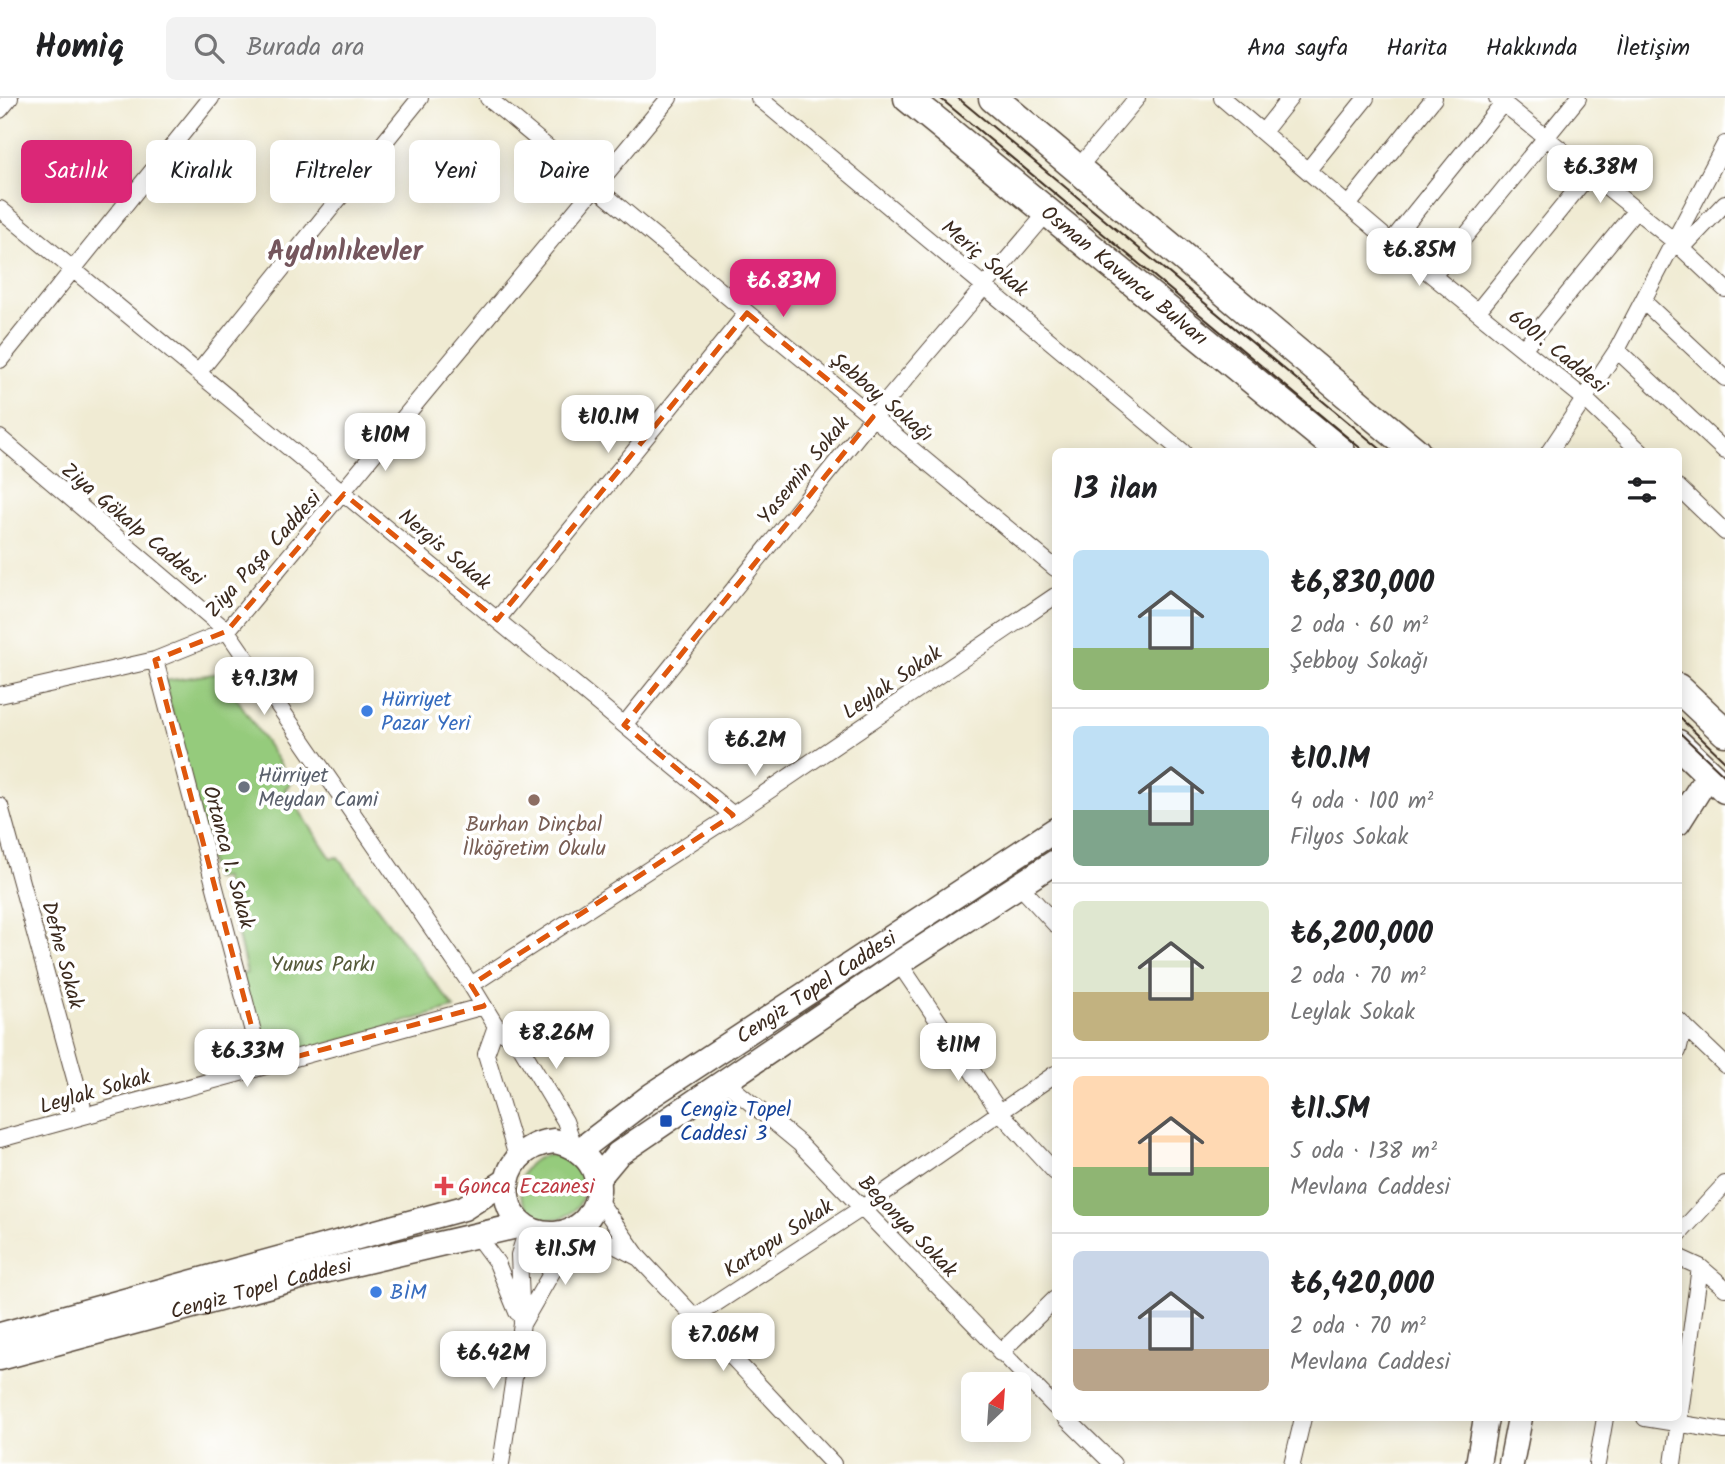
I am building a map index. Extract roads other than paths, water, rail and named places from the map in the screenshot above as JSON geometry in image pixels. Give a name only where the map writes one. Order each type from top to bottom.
[{"type":"highway","name":"Osman Kavuncu Bulvarı","points":[[908,98],[1046,214],[1336,448]]},
{"type":"highway","points":[[993,98],[1411,448]]},
{"type":"highway","points":[[1682,692],[1725,732]]},
{"type":"highway","points":[[1682,748],[1717,782]]},
{"type":"main road","points":[[1682,819],[1717,782]]},
{"type":"main road","name":"Cengiz Topel Caddesi","points":[[577,1148],[652,1095],[1052,832]]},
{"type":"main road","name":"Cengiz Topel Caddesi","points":[[597,1188],[618,1154],[899,963],[1052,864]]},
{"type":"main road","points":[[543,1142],[577,1148],[590,1159],[597,1188],[588,1218],[572,1229],[551,1234],[524,1228],[510,1207],[506,1181],[517,1157],[524,1150],[543,1142]]},
{"type":"main road","name":"Cengiz Topel Caddesi","points":[[0,1335],[464,1208],[506,1181]]},
{"type":"main road","name":"Cengiz Topel Caddesi","points":[[0,1358],[319,1272],[524,1228]]},
{"type":"main road","points":[[1478,1464],[1485,1421]]},
{"type":"main road","points":[[1511,1464],[1519,1421]]},
{"type":"street","points":[[0,110],[10,98]]},
{"type":"street","points":[[0,360],[211,98]]},
{"type":"street","points":[[198,373],[419,98]]},
{"type":"street","name":"Şebboy Sokağı","points":[[488,98],[538,140]]},
{"type":"street","name":"Ziya Paşa Caddesi","points":[[614,164],[669,98]]},
{"type":"street","name":"Meriç Sokak","points":[[759,98],[1178,448]]},
{"type":"street","points":[[1078,169],[1137,98]]},
{"type":"street","name":"6001. Caddesi","points":[[1222,98],[1391,242],[1586,400],[1637,448]]},
{"type":"street","points":[[1263,132],[1290,98]]},
{"type":"street","points":[[1308,170],[1366,98]]},
{"type":"street","points":[[1349,204],[1434,98]]},
{"type":"street","points":[[1433,276],[1577,98]]},
{"type":"street","points":[[1391,242],[1500,101],[1724,285]]},
{"type":"street","points":[[1551,448],[1586,400],[1678,245],[1725,144]]},
{"type":"street","points":[[1477,312],[1590,173]]},
{"type":"street","name":"Ziya Paşa Caddesi","points":[[0,695],[155,660],[227,631],[344,494],[582,203]]},
{"type":"street","name":"Şebboy Sokağı","points":[[614,203],[1052,566]]},
{"type":"street","points":[[1678,245],[1725,203]]},
{"type":"street","name":"Nergis Sokak","points":[[0,209],[733,815]]},
{"type":"street","points":[[1523,349],[1636,210]]},
{"type":"street","name":"Yasemin Sokak","points":[[624,724],[873,417],[1046,214]]},
{"type":"street","points":[[1643,301],[1725,378]]},
{"type":"street","points":[[497,620],[747,313]]},
{"type":"street","points":[[1617,350],[1725,451]]},
{"type":"street","name":"Ziya Gökalp Caddesi","points":[[0,438],[227,631],[471,985],[496,1026],[519,1044],[565,1121],[577,1148]]},
{"type":"street","points":[[1682,490],[1722,523]]},
{"type":"street","name":"Leylak Sokak","points":[[471,985],[733,815],[1052,598]]},
{"type":"street","name":"Ortanca 1. Sokak","points":[[155,660],[262,1066]]},
{"type":"street","name":"Defne Sokak","points":[[0,806],[85,1115]]},
{"type":"street","points":[[1020,886],[1052,922]]},
{"type":"street","points":[[899,963],[999,1111],[1052,1169]]},
{"type":"street","name":"Leylak Sokak","points":[[0,1139],[484,1006]]},
{"type":"street","points":[[1682,1024],[1725,1065]]},
{"type":"street","points":[[496,1026],[486,1054],[517,1157]]},
{"type":"street","name":"Kartopu Sokak","points":[[695,1317],[862,1208],[1052,1076]]},
{"type":"street","name":"Begonya Sokak","points":[[724,1081],[799,1143],[1052,1404]]},
{"type":"street","points":[[1682,1231],[1725,1184]]},
{"type":"street","points":[[597,1188],[639,1258],[828,1462]]},
{"type":"street","points":[[501,1464],[522,1324],[519,1255],[524,1228]]},
{"type":"street","points":[[522,1324],[559,1261],[572,1229],[639,1258]]},
{"type":"street","points":[[477,1237],[497,1263],[522,1324]]},
{"type":"street","points":[[1682,1259],[1700,1266],[1725,1288]]},
{"type":"street","points":[[1682,1407],[1700,1266]]},
{"type":"street","points":[[1000,1353],[1052,1302]]},
{"type":"street","points":[[1069,1421],[1113,1464]]},
{"type":"street","points":[[1292,1464],[1301,1421]]},
{"type":"street","points":[[1597,1464],[1604,1421]]},
{"type":"street","points":[[1666,1421],[1725,1431]]},
{"type":"street","points":[[1674,1464],[1680,1423]]},
{"type":"tram line","points":[[940,98],[1360,448]]},
{"type":"tram line","points":[[958,98],[1379,448]]},
{"type":"tram line","points":[[1682,720],[1725,761]]},
{"type":"tram line","points":[[1682,735],[1725,776]]},
{"type":"place","name":"Hürriyet Pazar Yeri","points":[[367,711]]},
{"type":"place","name":"Hürriyet Meydan Cami","points":[[244,787]]},
{"type":"place","name":"Burhan Dinçbal İlköğretim Okulu","points":[[534,800]]},
{"type":"place","name":"Cengiz Topel Caddesi 3","points":[[666,1121]]},
{"type":"place","name":"Gonca Eczanesi","points":[[444,1186]]},
{"type":"place","name":"BİM","points":[[376,1292]]},
{"type":"district","name":"Aydınlıkevler","points":[[345,250]]},
{"type":"park label","name":"Yunus Parkı","points":[[323,964]]}]
